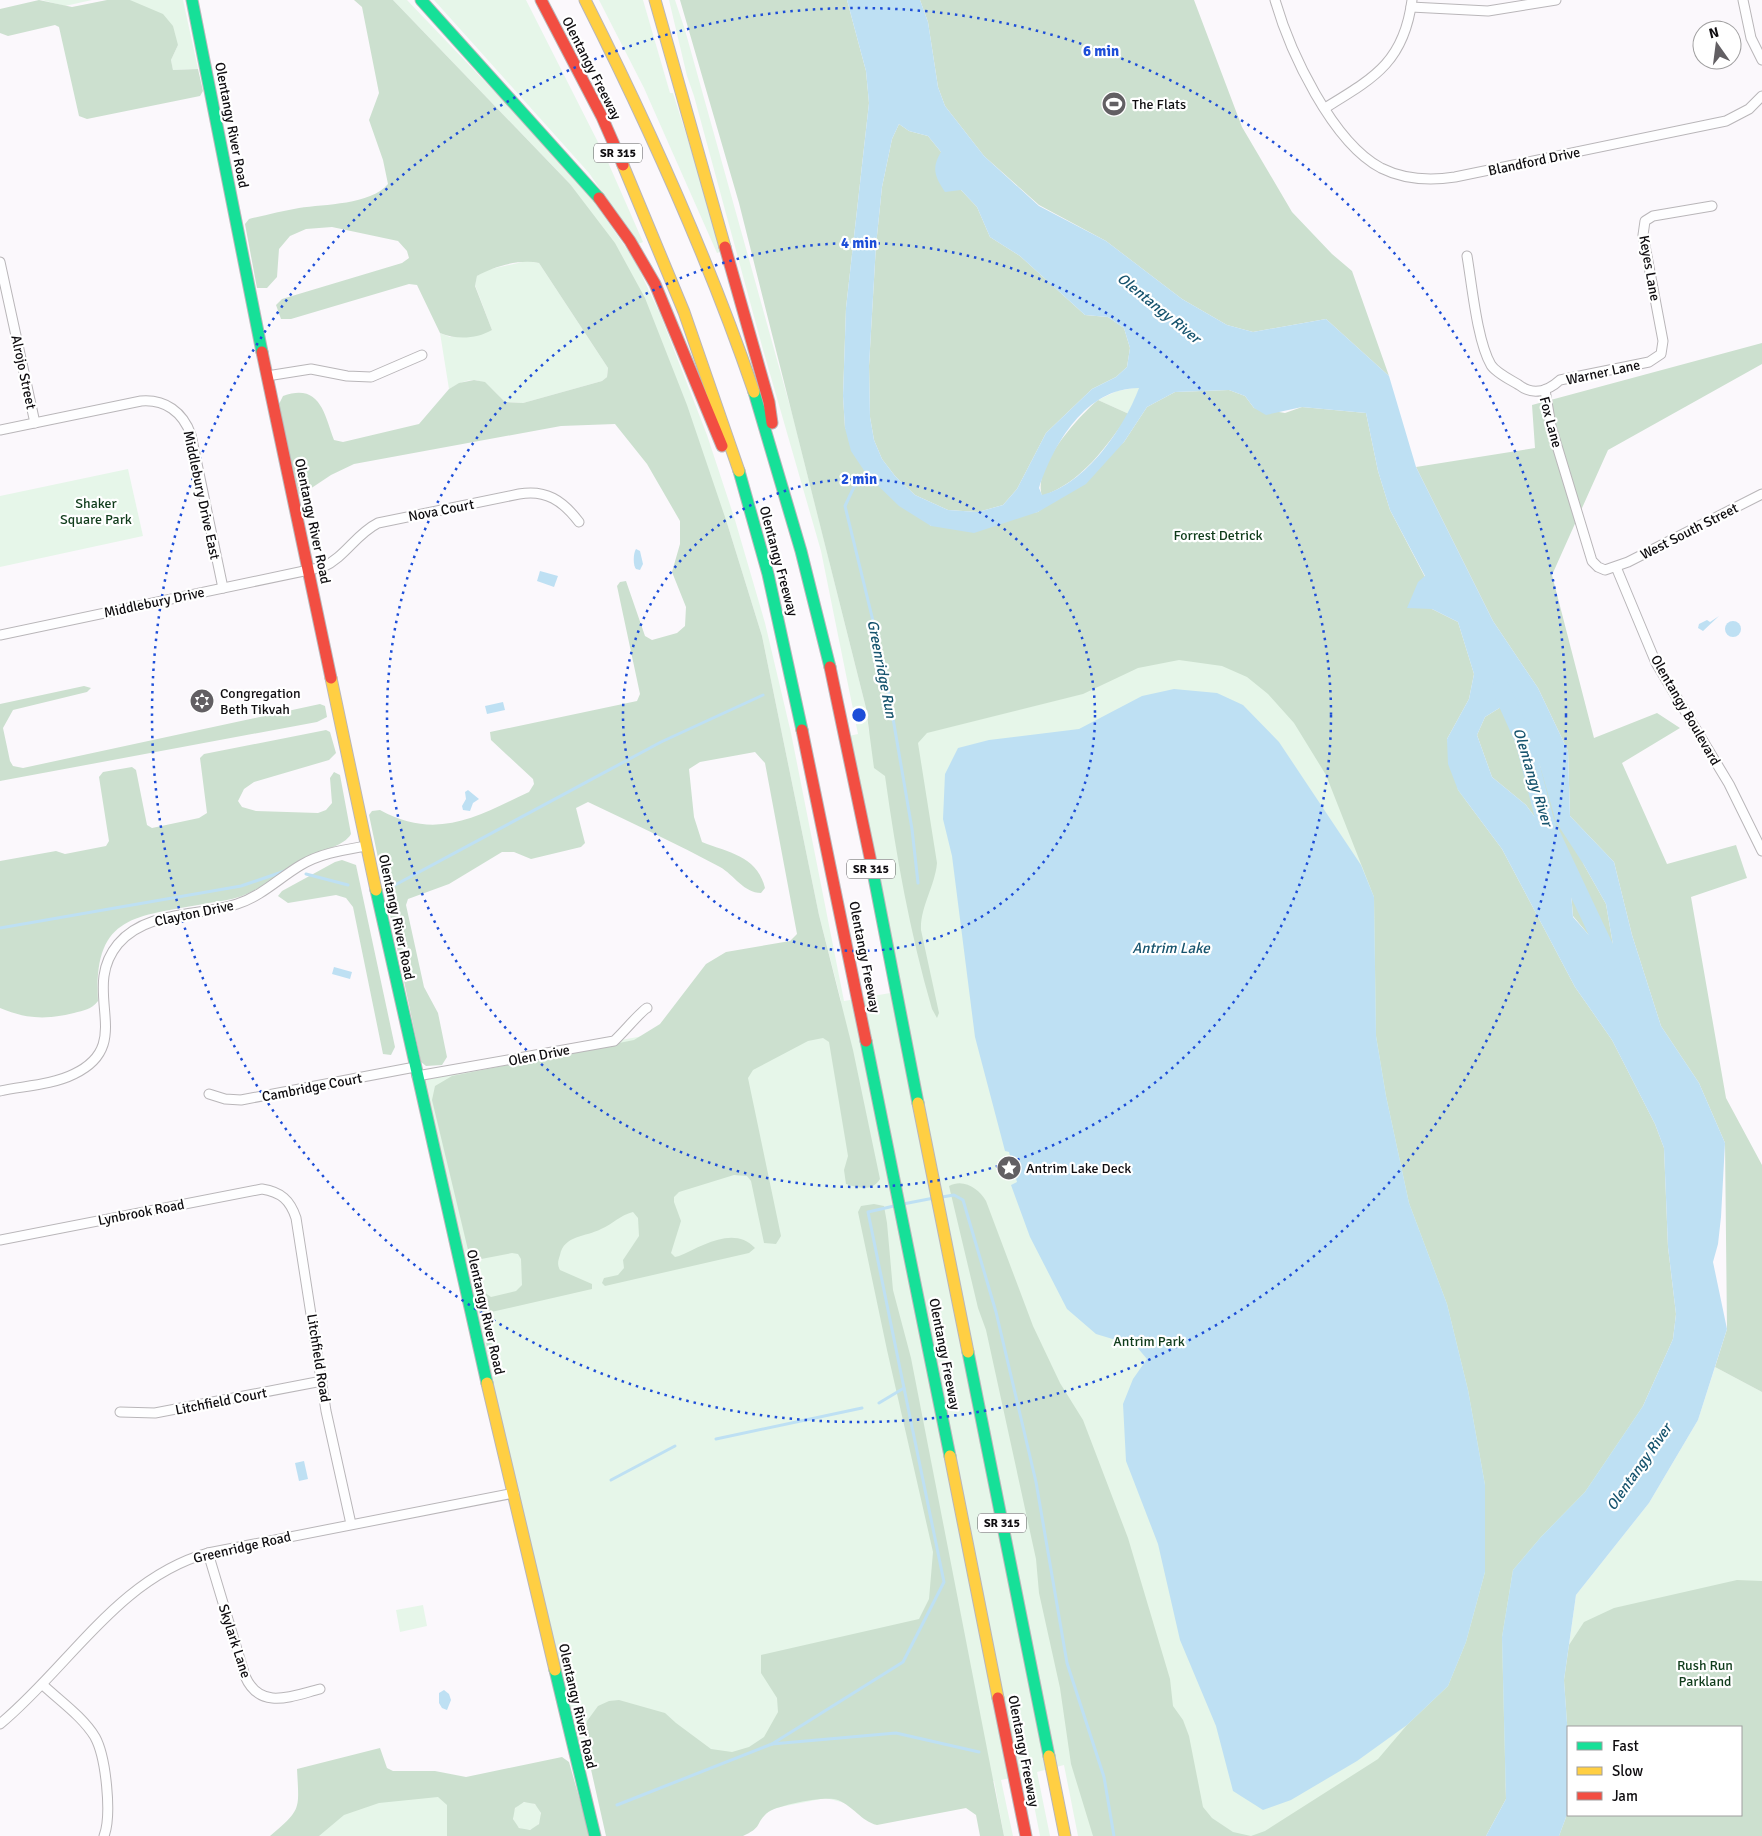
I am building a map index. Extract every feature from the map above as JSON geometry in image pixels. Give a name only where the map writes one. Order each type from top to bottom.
[{"type":"main road","name":"Olentangy River Road","points":[[192,0],[267,376],[366,846],[416,1072],[595,1836]]},
{"type":"main road","points":[[421,0],[581,174],[612,214],[644,264],[666,311],[710,423],[744,486]]},
{"type":"main road","name":"Olentangy Freeway","points":[[541,0],[602,117],[642,208],[684,312],[744,486],[768,574],[795,690],[1026,1836]]},
{"type":"main road","name":"Olentangy Freeway","points":[[585,0],[636,100],[678,192],[720,298],[780,475],[832,679],[1065,1836]]},
{"type":"main road","points":[[655,0],[769,402],[780,475]]},
{"type":"street","name":"Blandford Drive","points":[[1275,0],[1300,63],[1325,108],[1354,148],[1369,161],[1400,176],[1435,180],[1726,121],[1749,109],[1762,96]]},
{"type":"street","points":[[1325,108],[1366,83],[1393,58],[1402,41],[1411,4],[1488,11],[1556,0]]},
{"type":"street","points":[[1743,0],[1751,38],[1762,60]]},
{"type":"street","name":"Keyes Lane","points":[[1661,354],[1664,341],[1643,226],[1645,221],[1653,216],[1712,206]]},
{"type":"street","name":"Fox Lane","points":[[1467,256],[1481,336],[1492,366],[1523,388],[1534,391],[1545,390],[1552,426],[1592,561],[1598,567],[1606,570],[1616,567]]},
{"type":"street","name":"Alrojo Street","points":[[0,262],[35,423]]},
{"type":"street","name":"Warner Lane","points":[[1545,390],[1551,389],[1560,380],[1649,362],[1661,354]]},
{"type":"street","points":[[267,376],[311,369],[348,376],[372,377],[422,355]]},
{"type":"street","name":"Middlebury Drive East","points":[[35,423],[141,401],[157,402],[172,408],[184,420],[191,435],[223,588]]},
{"type":"street","points":[[0,430],[35,423]]},
{"type":"street","name":"Nova Court","points":[[308,570],[323,567],[336,560],[362,533],[378,523],[520,494],[540,493],[552,497],[569,509],[579,522]]},
{"type":"street","name":"West South Street","points":[[1616,567],[1762,494]]},
{"type":"street","name":"Olentangy Boulevard","points":[[1616,567],[1660,671],[1758,833],[1762,851]]},
{"type":"street","name":"Middlebury Drive","points":[[0,634],[308,570]]},
{"type":"street","name":"Clayton Drive","points":[[0,1091],[63,1078],[81,1070],[93,1061],[106,1036],[102,987],[105,968],[118,944],[134,930],[153,921],[235,905],[255,898],[302,864],[325,854],[366,846]]},
{"type":"street","name":"Olen Drive","points":[[416,1072],[614,1041],[632,1025],[642,1010],[646,1008]]},
{"type":"street","name":"Cambridge Court","points":[[209,1094],[225,1099],[242,1100],[416,1072]]},
{"type":"street","name":"Lynbrook Road","points":[[0,1240],[262,1189],[282,1195]]},
{"type":"street","name":"Litchfield Road","points":[[282,1195],[292,1205],[296,1218],[322,1381],[351,1524]]},
{"type":"street","name":"Litchfield Court","points":[[120,1412],[155,1413],[322,1381]]},
{"type":"street","name":"Greenridge Road","points":[[0,1724],[43,1685],[122,1601],[145,1582],[177,1563],[208,1553],[514,1492]]},
{"type":"street","name":"Skylark Lane","points":[[208,1553],[245,1676],[253,1690],[267,1698],[276,1699],[320,1689]]},
{"type":"street","points":[[43,1685],[95,1738],[101,1753],[107,1800],[104,1836]]},
{"type":"green space","points":[[39,0],[72,7],[107,0],[130,0],[163,14],[173,26],[178,45],[171,60],[173,70],[198,69],[203,91],[200,96],[87,119],[79,116],[59,27],[55,25],[8,36],[0,33],[0,9]]},
{"type":"green space","points":[[42,0],[92,0],[65,6]]},
{"type":"green space","points":[[130,0],[183,0],[198,69],[173,70],[171,60],[178,45]]},
{"type":"green space","points":[[354,0],[393,0],[570,184],[615,243],[645,298],[687,405],[727,523],[762,636],[819,915],[853,1050],[880,1179],[873,1186],[865,1188],[846,1184],[844,1170],[848,1156],[829,1042],[823,1038],[808,1041],[753,1070],[748,1078],[781,1236],[776,1244],[764,1243],[751,1181],[747,1176],[734,1175],[679,1192],[674,1197],[681,1221],[671,1253],[675,1257],[679,1256],[708,1243],[728,1238],[738,1238],[747,1241],[755,1248],[749,1253],[605,1286],[602,1283],[604,1278],[618,1275],[624,1268],[623,1260],[639,1236],[638,1218],[633,1212],[624,1215],[595,1232],[571,1240],[562,1248],[558,1262],[560,1270],[592,1284],[592,1289],[487,1313],[499,1366],[496,1370],[491,1365],[471,1275],[476,1270],[479,1273],[484,1292],[491,1297],[516,1291],[522,1285],[521,1259],[518,1254],[512,1253],[476,1260],[469,1254],[432,1100],[435,1086],[452,1076],[634,1040],[660,1024],[706,964],[726,952],[790,941],[797,934],[765,763],[755,752],[700,762],[689,769],[694,817],[702,842],[732,853],[749,862],[761,877],[765,888],[761,893],[749,890],[725,870],[704,858],[588,802],[576,808],[585,843],[581,847],[531,859],[514,852],[502,852],[449,884],[408,899],[406,905],[424,987],[438,1013],[447,1057],[442,1065],[426,1066],[421,1062],[369,815],[372,811],[380,810],[401,819],[420,824],[438,825],[474,817],[529,792],[534,784],[533,779],[491,740],[490,732],[637,701],[640,694],[617,586],[620,582],[626,581],[645,636],[652,640],[677,633],[685,626],[686,607],[672,572],[680,544],[680,521],[647,464],[615,424],[561,426],[354,464],[331,475],[304,493],[299,494],[278,406],[283,396],[295,393],[313,397],[323,411],[334,440],[343,442],[419,424],[449,389],[459,383],[474,380],[485,382],[505,402],[523,403],[602,381],[607,377],[608,368],[539,263],[507,264],[477,276],[475,286],[492,330],[466,338],[440,333],[417,285],[409,284],[291,319],[281,319],[276,305],[282,299],[402,263],[409,258],[407,251],[398,241],[332,227],[306,229],[290,236],[279,249],[277,277],[267,288],[257,288],[245,224],[249,219],[299,208],[359,200],[380,191],[388,184],[383,160],[369,120],[379,93],[362,7]]},
{"type":"green space","name":"Antrim Park","points":[[393,0],[407,0],[579,180],[635,261],[660,314],[707,435],[735,520],[765,623],[791,733],[844,1001],[896,992],[844,737],[858,734],[821,551],[687,76],[669,0],[675,0],[685,30],[793,417],[866,708],[869,732],[1146,480],[1447,739],[1643,1406],[1486,1836],[1078,1836],[1064,1765],[1037,1772],[1050,1836],[1040,1836],[1028,1774],[1001,1780],[1013,1836],[1004,1836],[994,1781],[871,1810],[826,1798],[775,1808],[767,1813],[594,1769],[578,1773],[417,1076],[841,1001],[819,915],[762,636],[727,523],[570,184]]},
{"type":"green space","points":[[434,0],[526,0],[607,160],[643,242],[638,244],[589,173]]},
{"type":"green space","points":[[599,0],[643,0],[670,93],[673,93],[723,251],[717,253],[644,88]]},
{"type":"green space","name":"Forrest Detrick","points":[[680,0],[847,0],[866,71],[869,103],[846,308],[843,396],[845,428],[931,526],[1038,512],[1124,442],[1147,407],[1175,392],[1229,390],[1245,396],[1254,408],[1285,413],[1302,407],[1366,413],[1378,471],[1390,510],[1425,577],[1432,609],[1458,622],[1474,674],[1469,699],[1447,739],[1458,790],[1502,849],[1575,987],[1612,1040],[1655,1124],[1664,1148],[1668,1247],[1676,1314],[1673,1339],[1643,1406],[1585,1492],[1541,1537],[1513,1570],[1502,1637],[1506,1799],[1486,1836],[1251,1836],[1265,1831],[1378,1759],[1407,1725],[1448,1686],[1466,1642],[1485,1572],[1485,1485],[1468,1390],[1447,1304],[1409,1203],[1386,1096],[1376,1036],[1374,897],[1326,775],[1294,723],[1268,694],[1247,677],[1222,666],[1179,660],[1138,668],[1083,694],[927,733],[918,743],[937,863],[934,880],[921,921],[921,930],[939,1013],[937,1018],[932,1009],[910,923],[885,776],[874,768],[866,708],[739,203]]},
{"type":"green space","name":"The Flats","points":[[920,0],[1194,0],[1242,127],[1292,212],[1332,254],[1352,271],[1389,376],[1326,319],[1253,332],[1227,325],[1182,299],[1106,241],[1039,205],[984,156],[945,106],[938,87],[928,22]]},
{"type":"green space","points":[[899,124],[909,131],[928,136],[941,152],[961,190],[977,207],[990,237],[1020,256],[1085,315],[1108,317],[1124,328],[1130,348],[1127,367],[1116,377],[1092,389],[1046,433],[1017,489],[1003,505],[978,512],[948,510],[915,495],[895,476],[882,459],[874,440],[870,417],[869,366],[876,245],[882,187],[892,139]]},
{"type":"green space","points":[[527,261],[539,263],[608,368],[607,377],[602,381],[523,403],[505,402],[492,389],[480,381],[467,381],[449,389],[440,333],[450,337],[492,330],[475,285],[477,276],[486,270]]},
{"type":"green space","points":[[1762,343],[1762,364],[1608,450],[1552,575],[1594,738],[1657,713],[1680,728],[1622,763],[1667,864],[1736,845],[1747,878],[1691,897],[1726,1098],[1762,1165],[1762,1392],[1715,1367],[1727,1329],[1725,1143],[1699,1083],[1661,1026],[1632,935],[1614,862],[1570,816],[1568,751],[1538,688],[1493,621],[1416,467],[1535,448],[1532,405]]},
{"type":"green space","points":[[1140,387],[1129,414],[1098,400],[1117,391]]},
{"type":"green space","points":[[1098,400],[1129,414],[1102,451],[1081,473],[1056,490],[1042,496],[1041,484],[1050,457],[1079,418]]},
{"type":"green space","name":"Shaker Square Park","points":[[128,469],[143,536],[0,567],[0,496]]},
{"type":"green space","points":[[84,686],[91,688],[87,692],[13,710],[3,728],[10,761],[13,766],[23,768],[320,704],[325,706],[327,717],[317,722],[0,781],[0,704]]},
{"type":"green space","points":[[1501,707],[1521,716],[1540,766],[1584,865],[1606,904],[1613,945],[1588,934],[1573,916],[1570,881],[1548,835],[1526,805],[1492,777],[1477,735],[1485,717]]},
{"type":"green space","points":[[326,730],[330,732],[336,753],[329,760],[254,782],[244,789],[238,801],[242,807],[256,811],[318,813],[326,810],[332,803],[330,778],[334,772],[340,775],[351,834],[344,842],[312,856],[257,889],[239,897],[161,912],[141,917],[125,924],[112,935],[103,950],[98,972],[98,1001],[90,1008],[64,1015],[36,1017],[0,1008],[0,861],[56,851],[65,854],[106,846],[109,841],[99,777],[103,772],[132,767],[136,770],[147,825],[152,828],[199,818],[207,813],[200,758],[204,754]]},
{"type":"green space","points":[[342,860],[356,865],[395,1047],[391,1055],[383,1054],[353,907],[346,898],[336,895],[288,903],[278,896],[282,891]]},
{"type":"green space","points":[[960,1183],[971,1186],[986,1201],[1033,1326],[1060,1383],[1083,1420],[1128,1538],[1170,1679],[1173,1706],[1183,1720],[1189,1736],[1203,1807],[1212,1818],[1233,1832],[1251,1836],[1093,1836],[1071,1764],[1060,1688],[1039,1593],[1036,1559],[986,1330],[978,1308],[949,1186]]},
{"type":"green space","points":[[874,1204],[884,1206],[893,1290],[911,1358],[1004,1836],[980,1836],[976,1815],[966,1808],[877,1825],[866,1820],[838,1800],[824,1799],[802,1802],[772,1810],[763,1817],[754,1830],[743,1836],[606,1836],[583,1734],[587,1721],[598,1706],[609,1701],[619,1700],[665,1713],[711,1749],[732,1752],[749,1747],[764,1737],[778,1712],[777,1698],[761,1673],[761,1655],[919,1619],[929,1599],[933,1552],[858,1212],[861,1206]]},
{"type":"green space","points":[[1715,1367],[1762,1392],[1762,1836],[1559,1836],[1567,1815],[1742,1816],[1742,1726],[1567,1726],[1564,1680],[1576,1595],[1649,1503],[1698,1420]]},
{"type":"green space","name":"Rush Run Parkland","points":[[1737,1580],[1762,1581],[1762,1836],[1559,1836],[1567,1815],[1742,1816],[1742,1726],[1567,1726],[1564,1680],[1569,1645],[1584,1622],[1614,1608]]},
{"type":"green space","points":[[423,1605],[427,1626],[400,1632],[396,1610]]},
{"type":"green space","points":[[380,1748],[387,1768],[393,1771],[435,1771],[466,1777],[562,1757],[569,1762],[590,1836],[447,1836],[447,1805],[438,1797],[379,1803],[344,1815],[319,1836],[270,1836],[288,1820],[296,1808],[298,1801],[297,1769]],"holes":[[[524,1802],[535,1804],[541,1813],[539,1824],[530,1830],[519,1828],[513,1819],[515,1808]]]},
{"type":"green space","points":[[456,1789],[469,1836],[280,1836],[310,1809]]},
{"type":"green space","points":[[527,1802],[537,1806],[541,1816],[537,1826],[527,1830],[517,1826],[513,1816],[517,1806]]},
{"type":"water","points":[[847,0],[920,0],[928,22],[938,87],[945,106],[984,156],[1039,206],[1106,241],[1182,299],[1227,325],[1253,332],[1326,319],[1389,376],[1416,467],[1493,621],[1538,688],[1568,751],[1570,816],[1614,862],[1632,935],[1661,1026],[1699,1083],[1725,1143],[1721,1217],[1718,1244],[1713,1262],[1727,1329],[1698,1420],[1649,1503],[1576,1595],[1564,1680],[1567,1726],[1567,1815],[1559,1836],[1486,1836],[1506,1799],[1502,1637],[1513,1570],[1541,1537],[1585,1492],[1643,1406],[1673,1339],[1676,1314],[1668,1247],[1664,1148],[1655,1124],[1612,1040],[1575,987],[1502,849],[1458,790],[1448,764],[1447,739],[1469,699],[1474,674],[1458,622],[1432,609],[1407,608],[1418,582],[1425,576],[1390,510],[1378,471],[1366,413],[1302,407],[1266,415],[1254,408],[1245,396],[1229,390],[1175,392],[1147,407],[1124,442],[1086,484],[1038,512],[974,533],[931,526],[899,506],[867,475],[851,451],[845,428],[843,396],[846,308],[869,103],[866,71]],"holes":[[[899,124],[909,131],[928,136],[941,152],[935,168],[942,187],[945,192],[961,190],[977,207],[990,237],[1020,256],[1085,315],[1108,317],[1124,328],[1130,348],[1127,367],[1116,377],[1092,389],[1046,433],[1017,489],[1003,505],[978,512],[948,510],[915,495],[895,476],[882,459],[874,440],[870,417],[869,366],[876,245],[882,187],[892,139]],[[1139,388],[1124,420],[1113,437],[1088,467],[1058,489],[1042,495],[1039,488],[1045,471],[1063,437],[1075,421],[1103,397],[1120,390]],[[1501,707],[1521,716],[1540,766],[1556,822],[1584,865],[1606,904],[1613,945],[1588,934],[1573,917],[1570,881],[1548,835],[1526,805],[1492,777],[1477,735],[1485,717]]]},
{"type":"water","points":[[636,549],[640,551],[643,564],[640,570],[636,569],[634,565]]},
{"type":"water","points":[[540,571],[558,576],[554,587],[537,581]]},
{"type":"water","points":[[1719,616],[1703,631],[1698,628],[1699,624],[1707,620],[1710,622]]},
{"type":"water","points":[[1730,621],[1736,621],[1741,626],[1739,635],[1730,637],[1725,632],[1725,626]]},
{"type":"water","name":"Antrim Lake","points":[[1174,689],[1217,693],[1243,705],[1279,742],[1361,865],[1374,897],[1376,1036],[1386,1096],[1409,1203],[1447,1304],[1468,1390],[1485,1485],[1485,1572],[1466,1642],[1448,1686],[1407,1725],[1357,1761],[1291,1800],[1263,1810],[1233,1791],[1216,1726],[1180,1640],[1158,1544],[1126,1461],[1123,1404],[1133,1379],[1147,1359],[1136,1346],[1096,1334],[1067,1309],[1030,1237],[1011,1185],[1017,1182],[1009,1152],[1005,1151],[975,1037],[952,856],[943,819],[945,774],[958,748],[989,740],[1079,729],[1142,696]]},
{"type":"water","points":[[503,702],[505,710],[487,714],[485,706]]},
{"type":"water","points":[[468,790],[479,799],[473,803],[470,811],[463,810],[462,806],[466,799],[465,792]]},
{"type":"water","points":[[334,967],[352,972],[350,979],[332,974]]},
{"type":"water","points":[[304,1461],[308,1479],[299,1481],[295,1463]]},
{"type":"water","points":[[444,1690],[449,1694],[451,1700],[447,1710],[442,1708],[439,1703],[439,1693]]},
{"type":"waterway","name":"Greenridge Run","points":[[870,473],[854,487],[845,506],[884,666],[912,829],[918,883]]},
{"type":"waterway","name":"Olentangy River","points":[[1501,689],[1524,740],[1545,821],[1611,961]]},
{"type":"waterway","points":[[395,885],[661,742],[763,695]]},
{"type":"waterway","points":[[0,928],[241,886],[285,871]]},
{"type":"waterway","points":[[306,874],[348,885]]},
{"type":"waterway","points":[[942,1197],[954,1195],[963,1200],[996,1312],[1036,1482],[1067,1663],[1104,1777],[1114,1836]]},
{"type":"waterway","points":[[903,1204],[934,1198]]},
{"type":"waterway","points":[[879,1403],[904,1388],[868,1212],[894,1206]]},
{"type":"waterway","points":[[772,1744],[903,1662],[944,1582],[904,1388]]},
{"type":"waterway","points":[[716,1439],[862,1408]]},
{"type":"waterway","points":[[611,1480],[675,1446]]},
{"type":"waterway","points":[[617,1805],[772,1744],[896,1733],[979,1752]]},
{"type":"traffic: fast","points":[[192,0],[262,352]]},
{"type":"traffic: fast","points":[[421,0],[599,198]]},
{"type":"traffic: fast","points":[[754,392],[801,551],[830,667]]},
{"type":"traffic: fast","points":[[739,471],[768,574],[802,730]]},
{"type":"traffic: fast","points":[[872,867],[918,1103]]},
{"type":"traffic: fast","points":[[376,890],[487,1383]]},
{"type":"traffic: fast","points":[[866,1041],[950,1456]]},
{"type":"traffic: fast","points":[[968,1352],[1049,1756]]},
{"type":"traffic: fast","points":[[555,1670],[595,1836]]},
{"type":"traffic: slow","points":[[585,0],[632,96],[676,193],[717,292],[754,392]]},
{"type":"traffic: slow","points":[[655,0],[725,247]]},
{"type":"traffic: slow","points":[[623,165],[684,312],[739,471]]},
{"type":"traffic: slow","points":[[331,678],[376,890]]},
{"type":"traffic: slow","points":[[918,1103],[968,1352]]},
{"type":"traffic: slow","points":[[487,1383],[555,1670]]},
{"type":"traffic: slow","points":[[950,1456],[998,1698]]},
{"type":"traffic: slow","points":[[1049,1756],[1065,1836]]},
{"type":"traffic: jam","points":[[541,0],[602,117],[623,165]]},
{"type":"traffic: jam","points":[[599,198],[630,241],[655,284],[722,446]]},
{"type":"traffic: jam","points":[[725,247],[769,402],[772,423]]},
{"type":"traffic: jam","points":[[262,352],[331,678]]},
{"type":"traffic: jam","points":[[830,667],[872,867]]},
{"type":"traffic: jam","points":[[802,730],[866,1041]]},
{"type":"traffic: jam","points":[[998,1698],[1026,1836]]},
{"type":"place","name":"The Flats","points":[[1114,104]]},
{"type":"place","name":"Congregation Beth Tikvah","points":[[202,701]]},
{"type":"place","name":"Antrim Lake Deck","points":[[1009,1168]]}]
